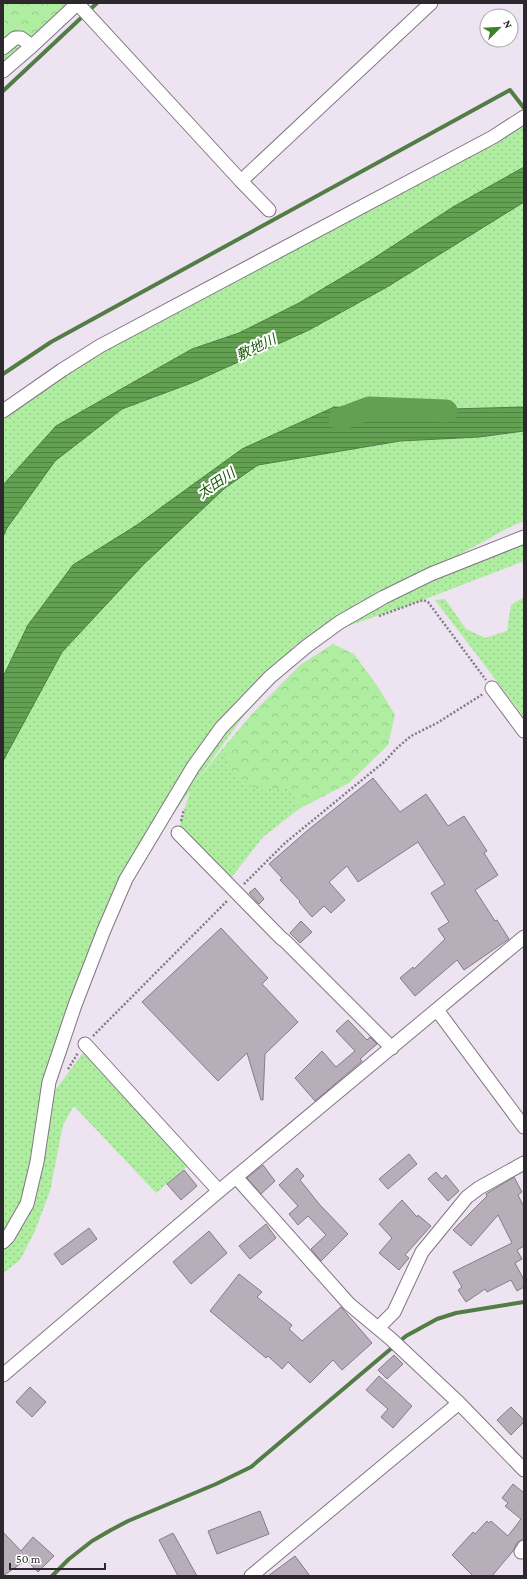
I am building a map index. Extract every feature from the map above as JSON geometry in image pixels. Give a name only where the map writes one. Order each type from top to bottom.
[{"type":"street","points":[[3,70],[32,46],[78,3],[241,182],[269,210]]},
{"type":"street","points":[[241,182],[431,3]]},
{"type":"street","points":[[3,48],[14,38],[21,38],[32,46]]},
{"type":"street","points":[[3,412],[62,370],[100,346],[493,137],[524,117]]},
{"type":"street","points":[[3,1242],[8,1237],[27,1204],[37,1162],[49,1082],[75,1005],[104,930],[126,879],[193,767],[221,728],[270,677],[307,646],[340,622],[384,597],[431,574],[524,537]]},
{"type":"street","points":[[492,688],[524,731]]},
{"type":"street","points":[[178,833],[392,1048]]},
{"type":"street","points":[[3,1375],[219,1191],[524,937]]},
{"type":"street","points":[[437,1010],[524,1127]]},
{"type":"street","points":[[85,1044],[219,1191]]},
{"type":"street","points":[[378,1328],[394,1312],[422,1252],[467,1197],[479,1188],[524,1163]]},
{"type":"street","points":[[236,1177],[349,1304],[378,1328],[459,1403],[523,1466]]},
{"type":"street","points":[[251,1576],[459,1403]]},
{"type":"path","points":[[67,1070],[85,1044],[285,843],[384,762],[411,736],[437,723],[492,688],[428,602],[423,600],[373,618]]},
{"type":"green space","points":[[3,3],[71,3],[3,68]]},
{"type":"green space","points":[[524,117],[524,521],[506,529],[294,646],[198,779],[224,747],[232,770],[256,790],[290,786],[299,809],[263,837],[231,878],[179,828],[190,791],[126,879],[58,1055],[50,1097],[86,1049],[190,1164],[156,1193],[74,1106],[63,1125],[50,1191],[35,1231],[20,1260],[3,1273],[3,414],[93,350]]},
{"type":"green space","points":[[524,541],[524,561],[423,600],[345,627],[416,581]]},
{"type":"green space","points":[[524,597],[524,717],[435,600],[445,599],[466,629],[485,638],[507,631],[511,605]]},
{"type":"green space","points":[[333,644],[354,654],[378,687],[395,715],[388,745],[349,783],[299,809],[290,787],[256,790],[231,770],[224,747],[252,714],[300,665]]},
{"type":"water","name":"敷地川","points":[[524,167],[524,202],[387,287],[309,330],[194,382],[122,409],[55,461],[7,528],[3,537],[3,485],[56,426],[192,349],[239,333],[299,303],[368,262],[453,207]]},
{"type":"water","points":[[334,407],[415,410],[524,407],[524,431],[479,437],[400,441],[258,465],[225,488],[144,564],[62,652],[3,761],[3,677],[28,625],[73,565],[137,525],[242,449]]},
{"type":"building","points":[[373,778],[400,812],[426,794],[448,826],[464,816],[487,851],[484,853],[498,875],[475,890],[495,921],[497,920],[509,939],[464,970],[457,960],[415,996],[400,978],[413,967],[414,969],[445,939],[438,929],[449,922],[431,893],[445,884],[418,842],[358,882],[347,866],[329,882],[345,900],[331,913],[324,906],[312,917],[299,902],[300,901],[280,880],[282,878],[269,864],[308,830]]},
{"type":"building","points":[[255,888],[264,899],[259,904],[249,893]]},
{"type":"building","points":[[301,921],[312,932],[300,943],[290,933]]},
{"type":"building","points":[[221,928],[268,978],[262,984],[298,1022],[265,1054],[263,1100],[261,1100],[247,1053],[218,1081],[142,1002]]},
{"type":"building","points":[[348,1020],[367,1040],[370,1037],[377,1044],[360,1059],[362,1061],[315,1101],[295,1078],[322,1051],[336,1067],[355,1051],[336,1031]]},
{"type":"building","points":[[409,1154],[417,1164],[388,1189],[379,1179]]},
{"type":"building","points":[[263,1165],[275,1181],[261,1194],[247,1178]]},
{"type":"building","points":[[297,1168],[304,1176],[300,1180],[320,1205],[348,1234],[321,1261],[311,1249],[326,1235],[308,1216],[298,1225],[289,1214],[298,1206],[279,1185]]},
{"type":"building","points":[[184,1170],[197,1186],[181,1200],[167,1184]]},
{"type":"building","points":[[436,1172],[442,1179],[446,1175],[459,1191],[448,1201],[428,1179]]},
{"type":"building","points":[[514,1177],[522,1192],[518,1195],[524,1207],[524,1246],[517,1250],[522,1259],[515,1263],[524,1280],[524,1287],[517,1291],[511,1280],[487,1292],[485,1289],[466,1302],[458,1290],[462,1287],[453,1272],[512,1243],[498,1215],[471,1246],[453,1230],[487,1196],[486,1194]]},
{"type":"building","points":[[402,1200],[417,1217],[418,1215],[431,1226],[405,1255],[409,1258],[399,1270],[379,1253],[392,1238],[379,1224]]},
{"type":"building","points":[[266,1224],[276,1238],[250,1259],[239,1246]]},
{"type":"building","points":[[89,1228],[97,1239],[62,1265],[54,1254]]},
{"type":"building","points":[[209,1231],[227,1253],[191,1284],[173,1262]]},
{"type":"building","points":[[239,1274],[262,1292],[257,1297],[292,1325],[289,1329],[302,1341],[341,1307],[372,1343],[342,1370],[333,1360],[310,1383],[288,1362],[282,1369],[268,1356],[266,1358],[210,1311]]},
{"type":"building","points":[[394,1355],[403,1364],[387,1379],[378,1370]]},
{"type":"building","points":[[379,1376],[412,1406],[393,1428],[381,1417],[388,1409],[366,1390]]},
{"type":"building","points":[[30,1387],[46,1402],[32,1417],[16,1402]]},
{"type":"building","points":[[511,1407],[524,1420],[524,1422],[511,1435],[497,1420]]},
{"type":"building","points":[[513,1484],[524,1493],[524,1538],[517,1543],[513,1551],[492,1576],[473,1576],[452,1555],[473,1532],[475,1534],[487,1521],[489,1523],[491,1521],[508,1536],[521,1519],[505,1506],[508,1503],[502,1498]]},
{"type":"building","points":[[260,1511],[269,1534],[217,1554],[208,1531]]},
{"type":"building","points":[[3,1532],[21,1551],[33,1537],[54,1556],[38,1572],[26,1560],[3,1576]]},
{"type":"building","points":[[173,1533],[197,1576],[178,1576],[159,1540]]},
{"type":"building","points":[[295,1556],[310,1576],[268,1576]]},
{"type":"waterway","points":[[3,91],[97,3]]},
{"type":"waterway","points":[[3,374],[51,342],[510,90],[524,108]]},
{"type":"waterway","name":"太田川","points":[[340,419],[369,408],[446,411]]},
{"type":"waterway","points":[[52,1576],[69,1559],[92,1541],[111,1530],[128,1521],[216,1484],[251,1467],[406,1336],[437,1319],[456,1313],[524,1302]]}]
